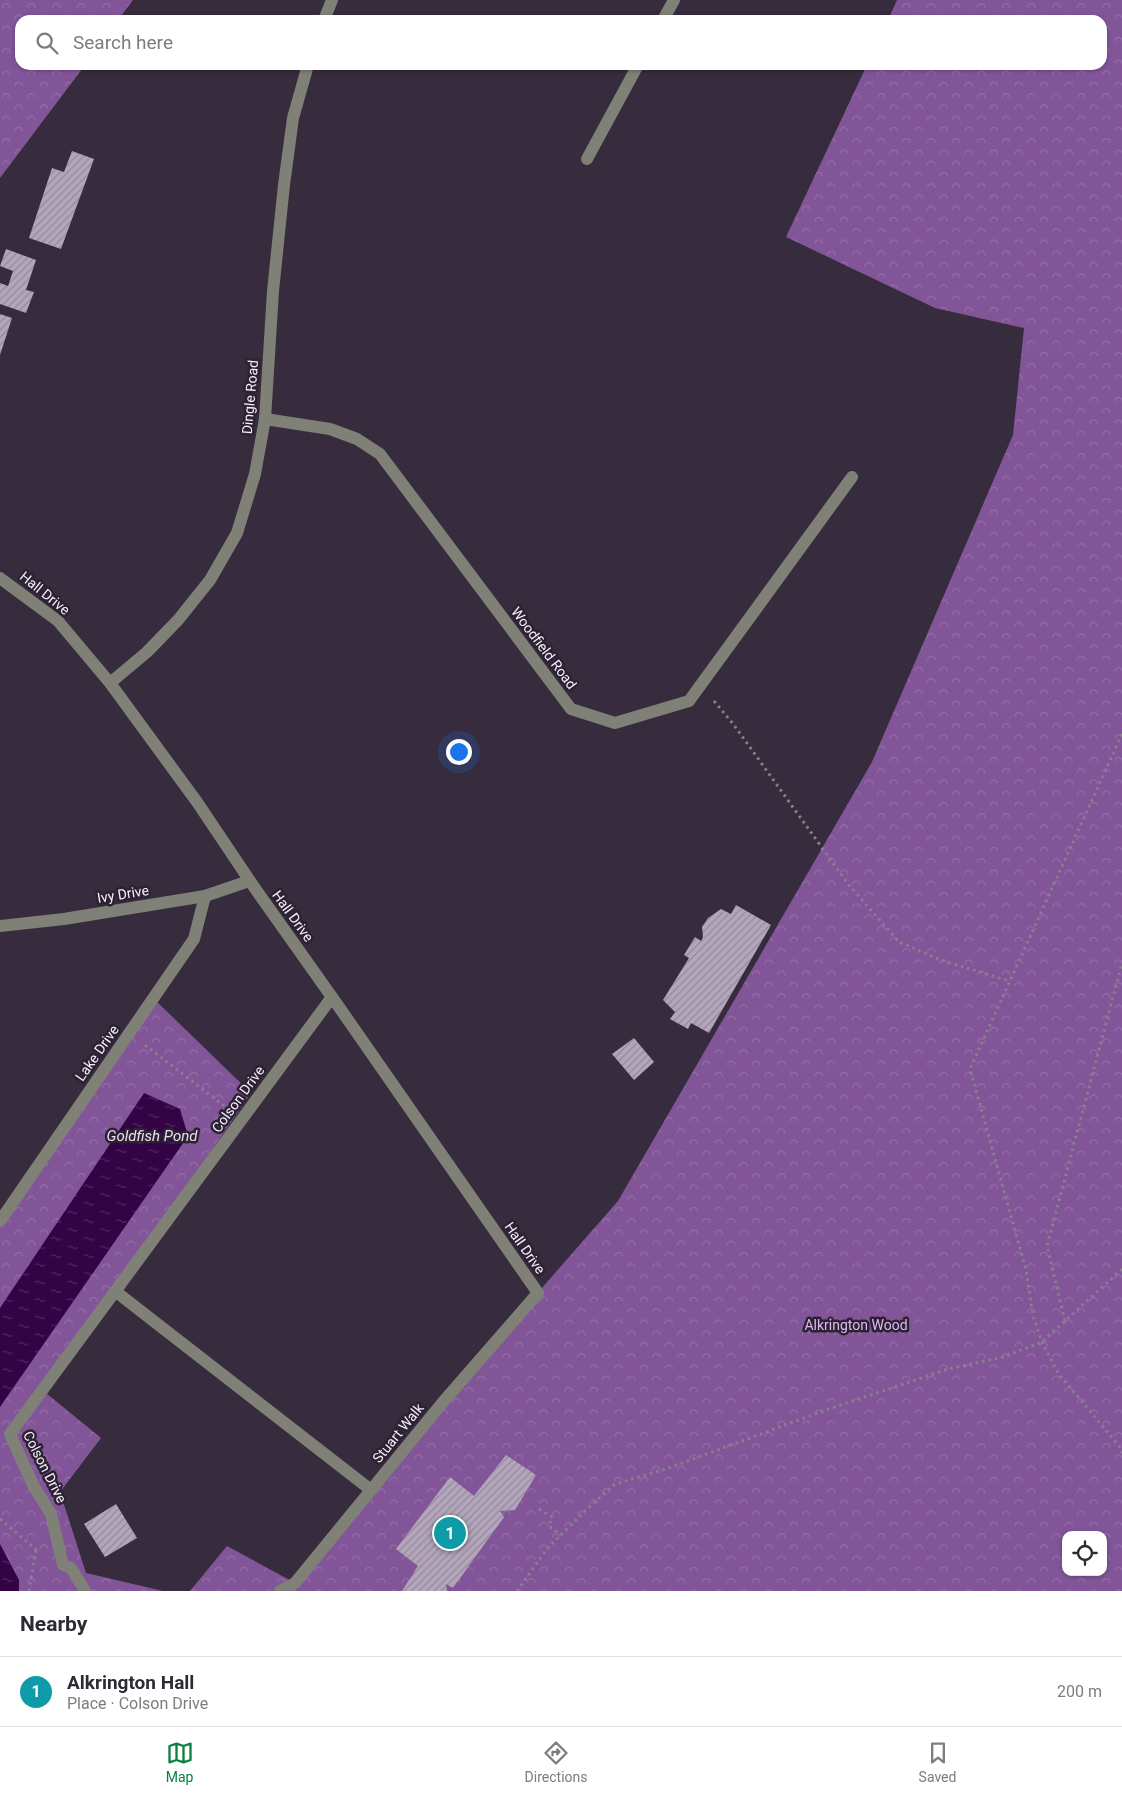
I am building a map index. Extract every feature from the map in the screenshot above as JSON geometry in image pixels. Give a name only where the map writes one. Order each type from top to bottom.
[{"type":"street","points":[[326,15],[332,0]]},
{"type":"street","points":[[666,15],[674,0]]},
{"type":"street","name":"Dingle Road","points":[[110,683],[148,652],[178,620],[210,580],[237,533],[256,474],[265,419],[273,291],[284,184],[294,118],[307,70]]},
{"type":"street","points":[[587,159],[635,70]]},
{"type":"street","name":"Woodfield Road","points":[[265,419],[330,429],[357,439],[380,454],[571,709],[616,722],[689,701],[852,477]]},
{"type":"street","name":"Hall Drive","points":[[0,578],[58,621],[110,683],[196,802],[249,881],[538,1293]]},
{"type":"street","name":"Ivy Drive","points":[[0,926],[64,919],[204,896],[249,881]]},
{"type":"street","name":"Lake Drive","points":[[0,1221],[194,939],[204,896]]},
{"type":"street","name":"Colson Drive","points":[[63,1565],[51,1514],[33,1485],[10,1434],[332,997]]},
{"type":"street","points":[[115,1291],[371,1490]]},
{"type":"street","name":"Stuart Walk","points":[[280,1591],[295,1583],[443,1402],[538,1293]]},
{"type":"street","points":[[63,1565],[71,1568],[85,1591]]},
{"type":"path","points":[[701,685],[734,725],[848,884],[899,942],[941,960],[1010,981]]},
{"type":"path","points":[[1122,734],[970,1069],[1026,1270],[1033,1316],[1042,1342],[1058,1373],[1119,1446],[1122,1453]]},
{"type":"path","points":[[1065,1321],[1047,1246],[1122,963]]},
{"type":"path","points":[[130,1032],[242,1119]]},
{"type":"path","points":[[517,1591],[546,1550],[603,1493],[616,1484],[666,1469],[816,1413],[939,1372],[1003,1356],[1042,1342],[1122,1269]]},
{"type":"path","points":[[539,1508],[552,1517],[549,1526],[562,1535]]},
{"type":"path","points":[[0,1518],[36,1550],[63,1565]]},
{"type":"path","points":[[29,1591],[36,1550]]},
{"type":"green space","points":[[0,0],[133,0],[122,15],[15,15],[15,70],[81,70],[0,178]]},
{"type":"green space","name":"Alkrington Wood","points":[[897,0],[1122,0],[1122,1591],[190,1591],[227,1546],[295,1583],[471,1369],[618,1201],[872,762],[1013,435],[1024,328],[935,308],[786,237],[865,70],[1107,70],[1107,15],[890,15]]},
{"type":"green space","points":[[153,998],[251,1093],[46,1393],[101,1438],[60,1492],[86,1573],[163,1591],[0,1591],[0,1221]]},
{"type":"water","name":"Goldfish Pond","points":[[144,1093],[180,1109],[188,1136],[0,1407],[0,1308]]},
{"type":"water","points":[[0,1544],[19,1580],[19,1591],[0,1591]]},
{"type":"building","points":[[72,151],[94,159],[61,249],[29,238],[52,168],[64,172]]},
{"type":"building","points":[[6,249],[36,260],[26,290],[34,292],[26,313],[0,304],[0,283],[8,286],[13,271],[0,266]]},
{"type":"building","points":[[0,314],[12,318],[0,355]]},
{"type":"building","points":[[736,905],[771,925],[709,1033],[691,1023],[688,1029],[670,1019],[675,1012],[663,1000],[689,958],[684,955],[695,937],[701,941],[703,937],[702,927],[708,918],[721,909],[731,914]]},
{"type":"building","points":[[634,1038],[654,1062],[634,1080],[612,1054]]},
{"type":"building","points":[[506,1455],[536,1475],[515,1510],[500,1511],[504,1517],[453,1588],[446,1584],[447,1591],[402,1591],[418,1566],[396,1549],[450,1477],[474,1496]]},
{"type":"building","points":[[116,1504],[137,1538],[105,1557],[84,1524]]},
{"type":"place","name":"Alkrington Hall","points":[[450,1533]]}]
